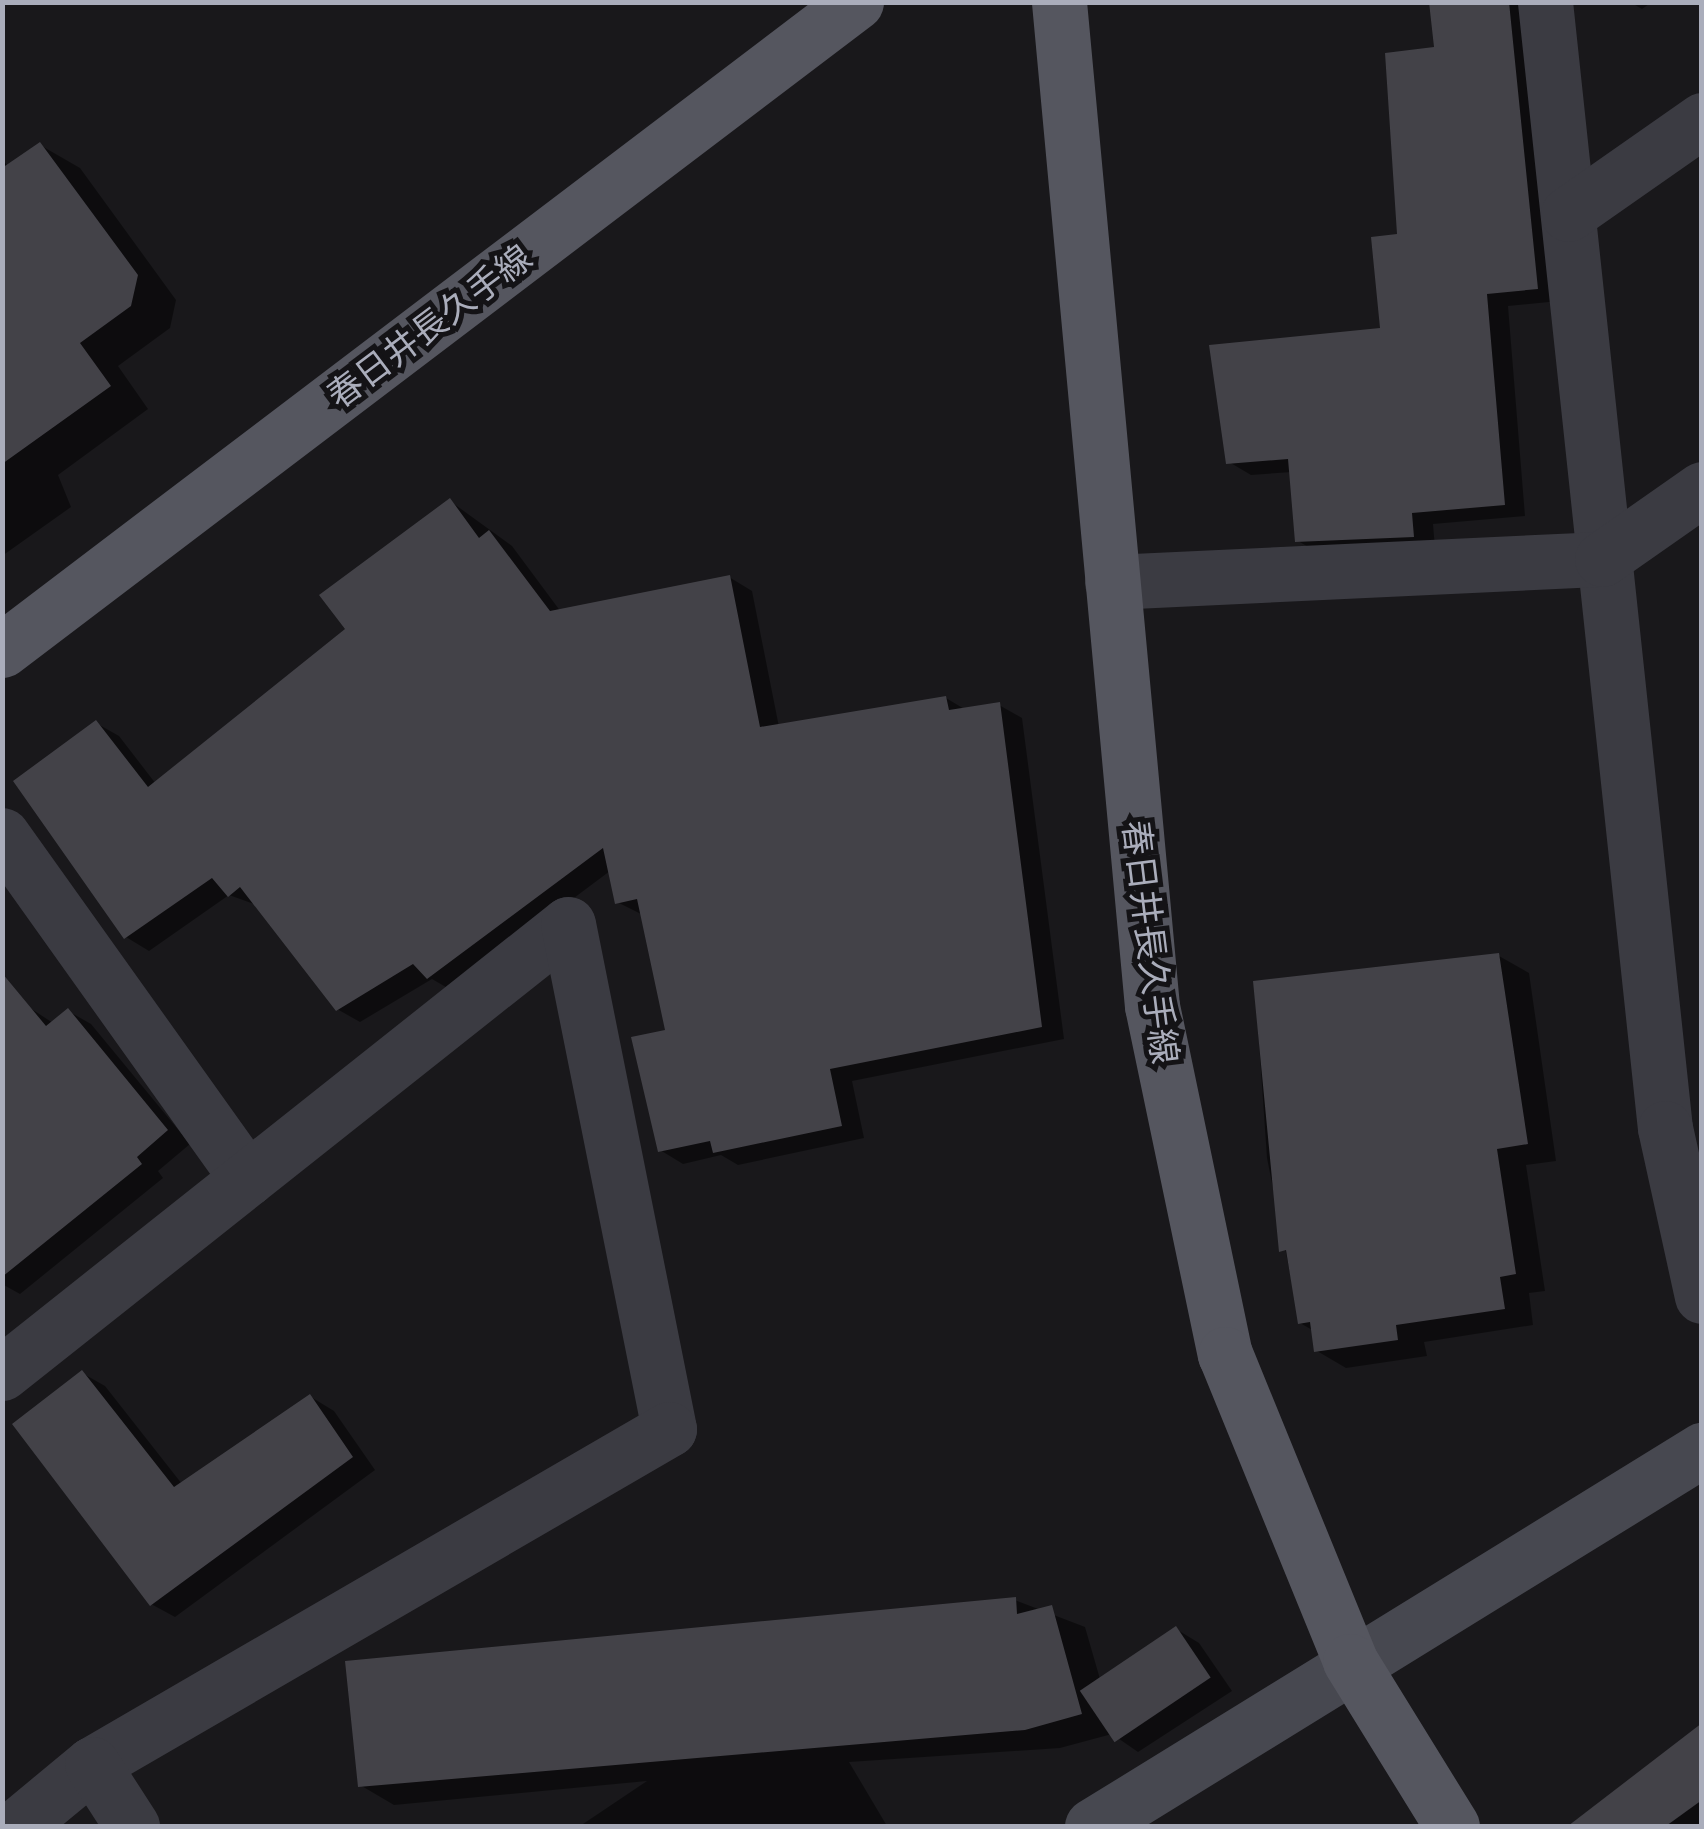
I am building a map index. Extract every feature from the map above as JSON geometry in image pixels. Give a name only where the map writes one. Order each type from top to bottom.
[{"type":"main road","name":"春日井長久手線","points":[[2,650],[856,2]]},
{"type":"main road","name":"春日井長久手線","points":[[1059,2],[1152,1006],[1225,1354],[1350,1661],[1452,1826]]},
{"type":"street","points":[[1545,2],[1664,1128],[1702,1296]]},
{"type":"street","points":[[1568,214],[1702,120]]},
{"type":"street","points":[[1112,582],[1602,560],[1702,489]]},
{"type":"street","points":[[2,834],[247,1178]]},
{"type":"street","points":[[2,1373],[568,924],[669,1429],[92,1764],[17,1826]]},
{"type":"street","points":[[1092,1826],[1350,1661],[1702,1450]]},
{"type":"street","points":[[92,1764],[132,1826]]},
{"type":"building","points":[[1429,2],[1509,2],[1538,289],[1487,294],[1505,505],[1412,513],[1414,537],[1295,542],[1288,459],[1226,464],[1209,345],[1380,328],[1371,237],[1397,234],[1385,53],[1434,47]]},
{"type":"building","points":[[40,142],[138,275],[131,306],[80,343],[111,386],[2,464],[2,168]]},
{"type":"building","points":[[450,498],[479,538],[489,530],[550,611],[730,575],[760,727],[946,696],[949,710],[1000,702],[1042,1027],[830,1069],[842,1126],[713,1153],[710,1141],[658,1152],[631,1037],[665,1030],[637,899],[615,904],[603,848],[427,979],[413,964],[336,1011],[240,887],[228,897],[212,878],[124,939],[13,781],[96,720],[148,787],[345,629],[319,595]]},
{"type":"building","points":[[1499,953],[1528,1144],[1497,1149],[1516,1274],[1500,1277],[1505,1309],[1396,1325],[1398,1340],[1314,1352],[1310,1322],[1298,1324],[1286,1250],[1279,1252],[1253,981]]},
{"type":"building","points":[[2,973],[46,1026],[68,1008],[168,1130],[137,1157],[142,1164],[2,1277]]},
{"type":"building","points":[[82,1370],[174,1487],[310,1394],[353,1457],[150,1606],[12,1424]]},
{"type":"building","points":[[1016,1597],[1017,1614],[1052,1605],[1082,1714],[1025,1730],[358,1787],[345,1661]]},
{"type":"building","points":[[1176,1626],[1211,1677],[1115,1742],[1080,1691]]},
{"type":"building","points":[[1702,1723],[1702,1800],[1666,1826],[1568,1826]]}]
